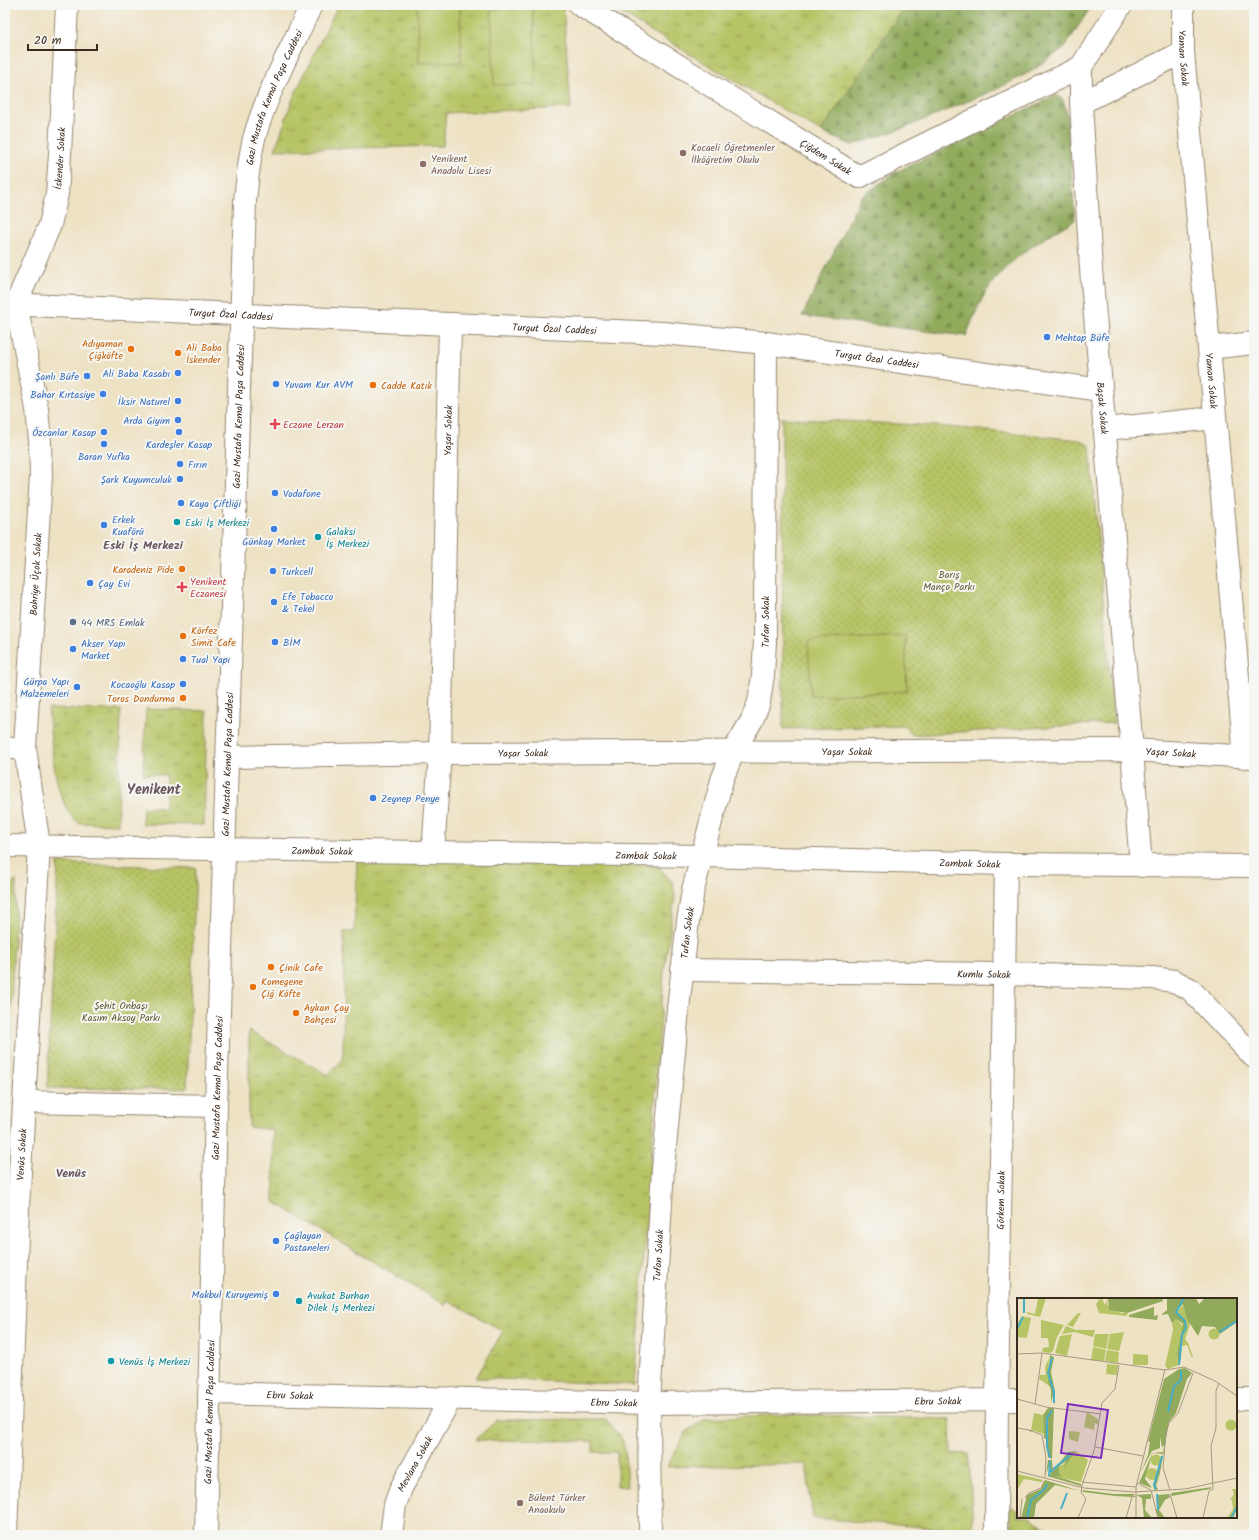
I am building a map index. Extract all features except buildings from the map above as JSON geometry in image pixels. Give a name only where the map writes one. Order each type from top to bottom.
[{"type":"street","name":"İskender Sokak","points":[[11,304],[50,225],[56,194],[60,154],[67,5]]},
{"type":"street","name":"Gazi Mustafa Kemal Paşa Caddesi","points":[[206,1535],[216,1106],[244,202],[255,136],[265,107],[311,5]]},
{"type":"street","name":"Çiğdem Sokak","points":[[580,5],[859,177],[1081,67]]},
{"type":"street","points":[[1081,67],[1121,5]]},
{"type":"street","name":"Yaman Sokak","points":[[1183,5],[1183,52],[1215,418],[1249,757]]},
{"type":"street","points":[[1081,103],[1183,52]]},
{"type":"street","name":"Başak Sokak","points":[[1081,67],[1081,103],[1091,269],[1141,866]]},
{"type":"street","name":"Turgut Özal Caddesi","points":[[11,304],[663,333],[766,342],[1101,390]]},
{"type":"street","name":"Bahriye Üçok Sokak","points":[[11,304],[36,409],[40,448],[40,484],[15,748],[39,846]]},
{"type":"street","name":"Yaşar Sokak","points":[[433,852],[440,753],[450,324]]},
{"type":"street","name":"Tufan Sokak","points":[[650,1535],[649,1403],[665,1135],[682,970],[693,890],[722,780],[733,752],[752,720],[757,708],[763,676],[765,634],[766,342]]},
{"type":"street","points":[[1209,348],[1254,343]]},
{"type":"street","points":[[1105,429],[1215,418]]},
{"type":"street","name":"Yaşar Sokak","points":[[228,757],[440,753],[1132,750],[1249,757]]},
{"type":"street","name":"Zambak Sokak","points":[[5,846],[703,856],[1006,864],[1254,866]]},
{"type":"street","name":"Venüs Sokak","points":[[6,1535],[12,1207],[24,1102],[39,846]]},
{"type":"street","name":"Görkem Sokak","points":[[996,1535],[1007,1400],[1004,974],[1006,864]]},
{"type":"street","name":"Kumlu Sokak","points":[[682,970],[1004,974],[1153,978],[1174,981],[1190,989],[1254,1058]]},
{"type":"street","points":[[24,1102],[216,1106]]},
{"type":"street","name":"Ebru Sokak","points":[[209,1394],[649,1403],[1007,1400]]},
{"type":"street","name":"Mevlana Sokak","points":[[391,1535],[395,1505],[401,1488],[451,1398]]},
{"type":"street","points":[[1237,1399],[1254,1399]]},
{"type":"green space","points":[[338,5],[560,5],[563,7],[571,108],[446,113],[443,146],[275,150],[293,98]]},
{"type":"green space","points":[[417,5],[460,5],[461,62],[419,63]]},
{"type":"green space","points":[[607,5],[906,5],[821,132]]},
{"type":"green space","points":[[906,5],[1092,5],[1065,47],[1032,71],[997,89],[907,127],[852,145],[821,132]]},
{"type":"green space","points":[[533,8],[536,84],[494,85],[491,9]]},
{"type":"green space","points":[[1057,95],[1063,100],[1067,114],[1075,220],[1035,244],[1000,274],[982,299],[966,336],[802,316],[861,197],[894,173]]},
{"type":"green space","name":"Barış Manço Parkı","points":[[782,418],[938,426],[1080,440],[1090,446],[1114,723],[912,735],[905,726],[783,729]]},
{"type":"green space","points":[[905,636],[907,691],[811,696],[808,641]]},
{"type":"green space","points":[[48,709],[121,710],[118,824],[79,823],[73,818],[64,804],[56,778]]},
{"type":"green space","points":[[146,709],[207,711],[204,825],[142,824],[143,808],[165,808],[166,775],[143,774]]},
{"type":"green space","points":[[357,859],[635,863],[659,867],[673,883],[675,896],[664,972],[635,1385],[476,1378],[503,1331],[448,1300],[445,1305],[274,1202],[273,1130],[249,1127],[249,1031],[328,1075],[343,1059],[344,932],[354,931]]},
{"type":"green space","name":"Şehit Onbaşı Kasım Aksoy Parkı","points":[[58,863],[196,868],[187,1089],[47,1088]]},
{"type":"green space","points":[[16,880],[8,1080],[5,1077],[5,891]]},
{"type":"green space","points":[[784,1414],[950,1419],[951,1453],[969,1454],[973,1531],[813,1518],[806,1464],[667,1467],[686,1432],[706,1418]]},
{"type":"green space","points":[[606,1419],[622,1439],[625,1450],[627,1487],[617,1486],[617,1452],[593,1452],[593,1441],[475,1440],[497,1420]]},
{"type":"green space","points":[[1010,1506],[1017,1510],[1017,1518],[1031,1518],[1059,1535],[1012,1535]]},
{"type":"place","name":"Kocaeli Öğretmenler İlköğretim Okulu","points":[[683,153]]},
{"type":"place","name":"Yenikent Anadolu Lisesi","points":[[423,164]]},
{"type":"place","name":"Mehtap Büfe","points":[[1047,337]]},
{"type":"place","name":"Adıyaman Çiğköfte","points":[[131,349]]},
{"type":"place","name":"Ali Baba İskender","points":[[178,353]]},
{"type":"place","name":"Ali Baba Kasabı","points":[[178,373]]},
{"type":"place","name":"Şanlı Büfe","points":[[87,376]]},
{"type":"place","name":"Yuvam Kur AVM","points":[[276,384]]},
{"type":"place","name":"Cadde Katık","points":[[373,385]]},
{"type":"place","name":"Bahar Kırtasiye","points":[[103,394]]},
{"type":"place","name":"İksir Naturel","points":[[178,401]]},
{"type":"place","name":"Arda Giyim","points":[[178,420]]},
{"type":"place","name":"Eczane Lerzan","points":[[275,424]]},
{"type":"place","name":"Özcanlar Kasap","points":[[104,432]]},
{"type":"place","name":"Kardeşler Kasap","points":[[179,432]]},
{"type":"place","name":"Baran Yufka","points":[[104,444]]},
{"type":"place","name":"Fırın","points":[[180,464]]},
{"type":"place","name":"Şark Kuyumculuk","points":[[180,479]]},
{"type":"place","name":"Vodafone","points":[[275,493]]},
{"type":"place","name":"Kaya Çiftliği","points":[[181,503]]},
{"type":"place","name":"Eski İş Merkezi","points":[[177,522]]},
{"type":"place","name":"Erkek Kuaförü","points":[[104,525]]},
{"type":"place","name":"Günkay Market","points":[[274,529]]},
{"type":"place","name":"Galaksi İş Merkezi","points":[[318,537]]},
{"type":"place","name":"Karadeniz Pide","points":[[182,569]]},
{"type":"place","name":"Turkcell","points":[[273,571]]},
{"type":"place","name":"Çay Evi","points":[[90,583]]},
{"type":"place","name":"Yenikent Eczanesi","points":[[182,587]]},
{"type":"place","name":"Efe Tobacco & Tekel","points":[[274,602]]},
{"type":"place","name":"44 MRS Emlak","points":[[73,622]]},
{"type":"place","name":"Körfez Simit Cafe","points":[[183,636]]},
{"type":"place","name":"BİM","points":[[275,642]]},
{"type":"place","name":"Akser Yapı Market","points":[[73,649]]},
{"type":"place","name":"Tual Yapı","points":[[183,659]]},
{"type":"place","name":"Kocaoğlu Kasap","points":[[183,684]]},
{"type":"place","name":"Gürpa Yapı Malzemeleri","points":[[77,687]]},
{"type":"place","name":"Toros Dondurma","points":[[183,698]]},
{"type":"place","name":"Zeynep Penye","points":[[373,798]]},
{"type":"place","name":"Çinik Cafe","points":[[271,967]]},
{"type":"place","name":"Komegene Çiğ Köfte","points":[[253,987]]},
{"type":"place","name":"Aykan Çay Bahçesi","points":[[296,1013]]},
{"type":"place","name":"Çağlayan Pastaneleri","points":[[276,1241]]},
{"type":"place","name":"Makbul Kuruyemiş","points":[[276,1294]]},
{"type":"place","name":"Avukat Burhan Dilek İş Merkezi","points":[[299,1301]]},
{"type":"place","name":"Venüs İş Merkezi","points":[[111,1361]]},
{"type":"place","name":"Bülent Türker Anaokulu","points":[[520,1503]]},
{"type":"district","name":"Eski İş Merkezi","points":[[143,545]]},
{"type":"district","name":"Yenikent","points":[[154,789]]},
{"type":"district","name":"Venüs","points":[[71,1173]]}]
